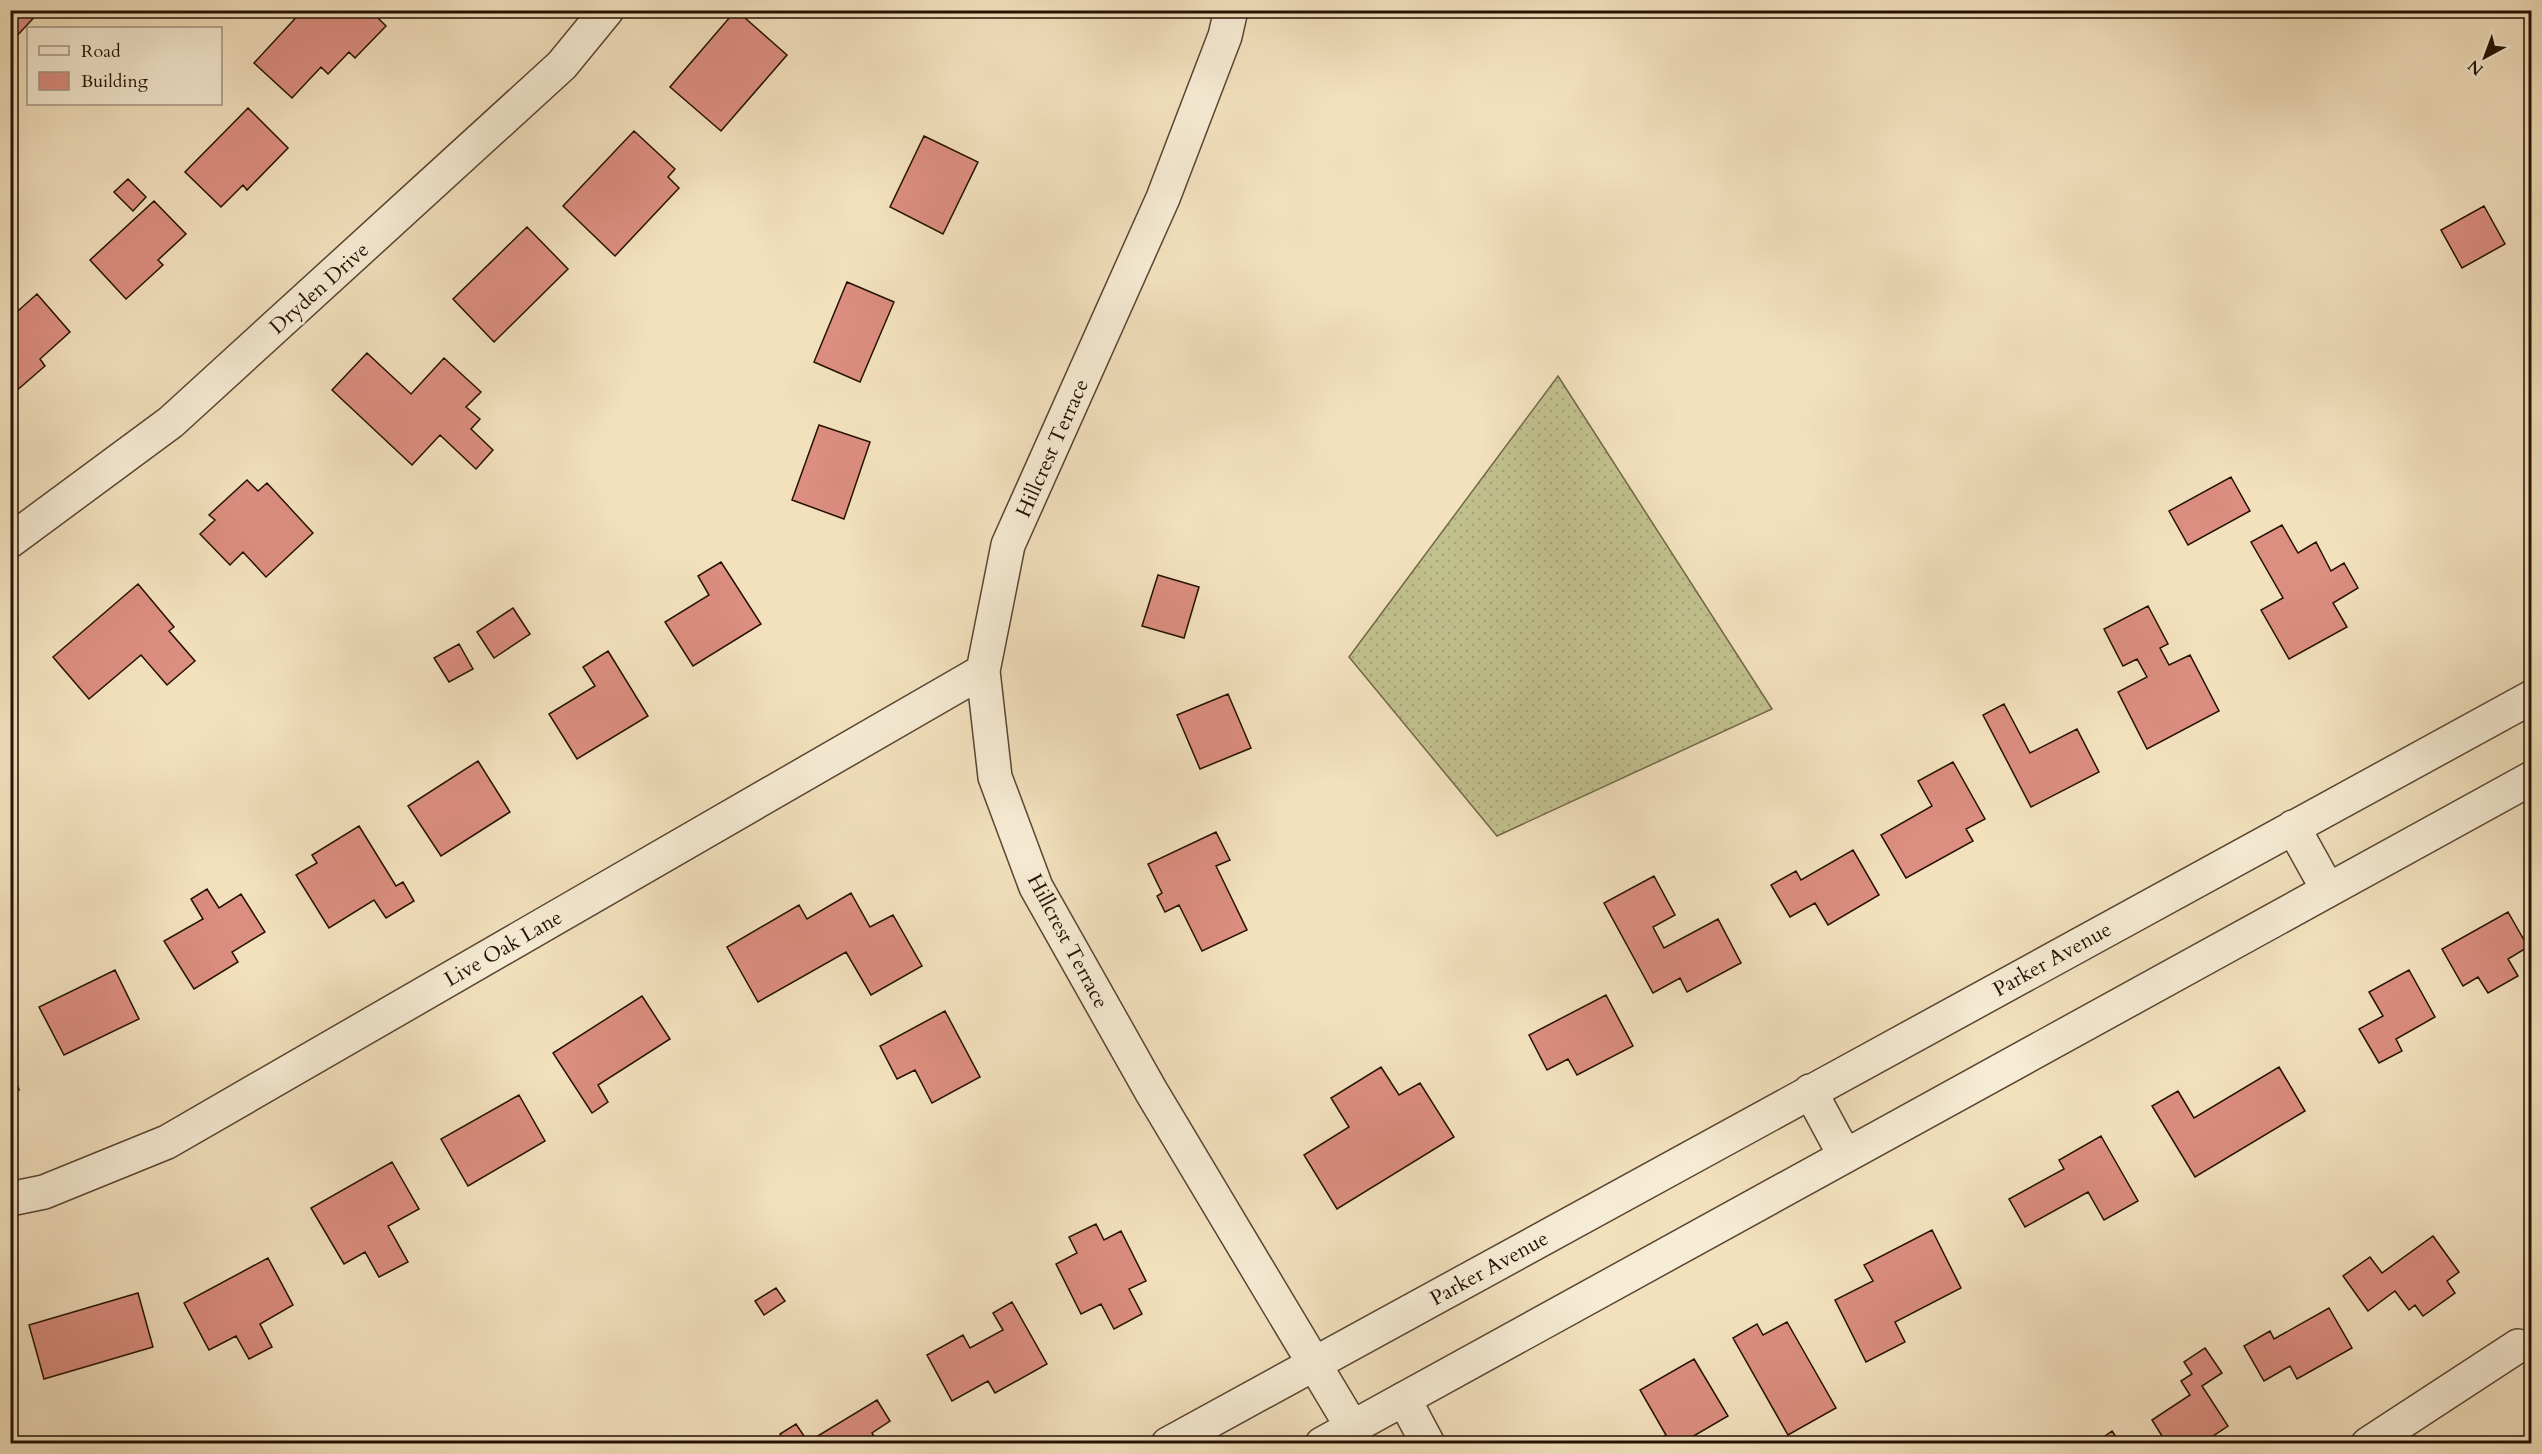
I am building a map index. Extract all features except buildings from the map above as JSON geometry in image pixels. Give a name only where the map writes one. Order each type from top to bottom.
[{"type":"street","name":"Dryden Drive","points":[[10,541],[171,422],[562,65],[607,10]]},
{"type":"street","name":"Hillcrest Terrace","points":[[1231,10],[1225,36],[1163,198],[1008,545],[983,671],[995,777],[1036,887],[1151,1091],[1352,1427]]},
{"type":"street","name":"Live Oak Lane","points":[[10,1199],[44,1192],[167,1142],[983,671]]},
{"type":"street","name":"Parker Avenue","points":[[1168,1443],[2532,697]]},
{"type":"street","points":[[1322,1443],[2532,778]]},
{"type":"street","points":[[2293,827],[2328,890]]},
{"type":"street","points":[[1810,1091],[1845,1156]]},
{"type":"street","points":[[2368,1443],[2518,1346]]},
{"type":"street","points":[[1404,1399],[1428,1443]]},
{"type":"green space","points":[[1558,376],[1772,709],[1497,836],[1349,657]]}]
